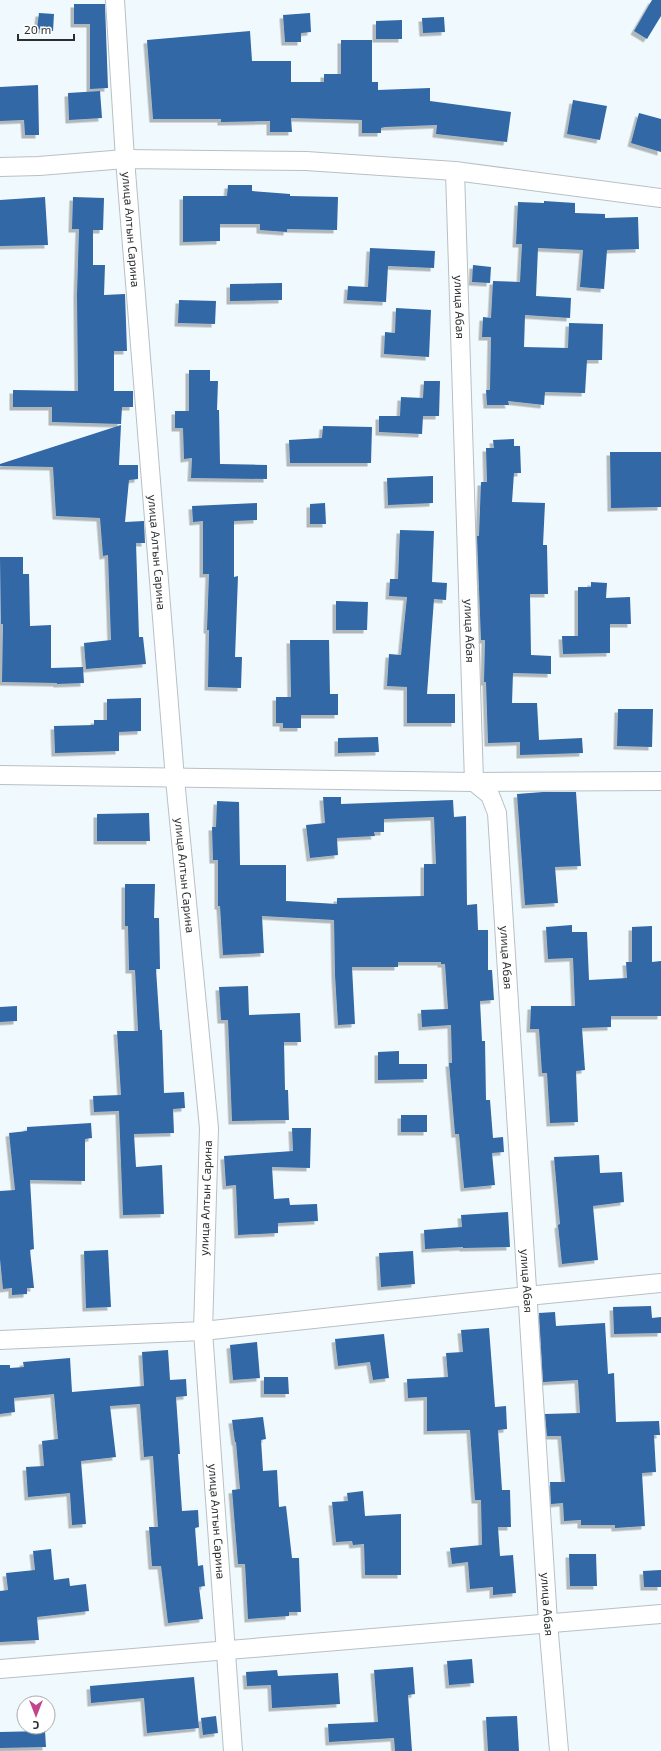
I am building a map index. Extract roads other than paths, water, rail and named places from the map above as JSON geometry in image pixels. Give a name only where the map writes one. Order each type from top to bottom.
[{"type":"street","name":"улица Алтын Сарина","points":[[115,0],[125,159],[175,779],[209,1128],[202,1331],[233,1751]]},
{"type":"street","points":[[0,167],[39,166],[125,159],[306,161],[455,171],[661,198]]},
{"type":"street","name":"улица Абая","points":[[455,171],[474,782],[490,795],[497,813],[548,1622],[559,1751]]},
{"type":"street","points":[[0,775],[175,779],[474,782],[661,781]]},
{"type":"street","points":[[0,1340],[202,1331],[527,1296],[661,1284]]},
{"type":"street","points":[[0,1669],[226,1651],[548,1622],[661,1614]]}]
